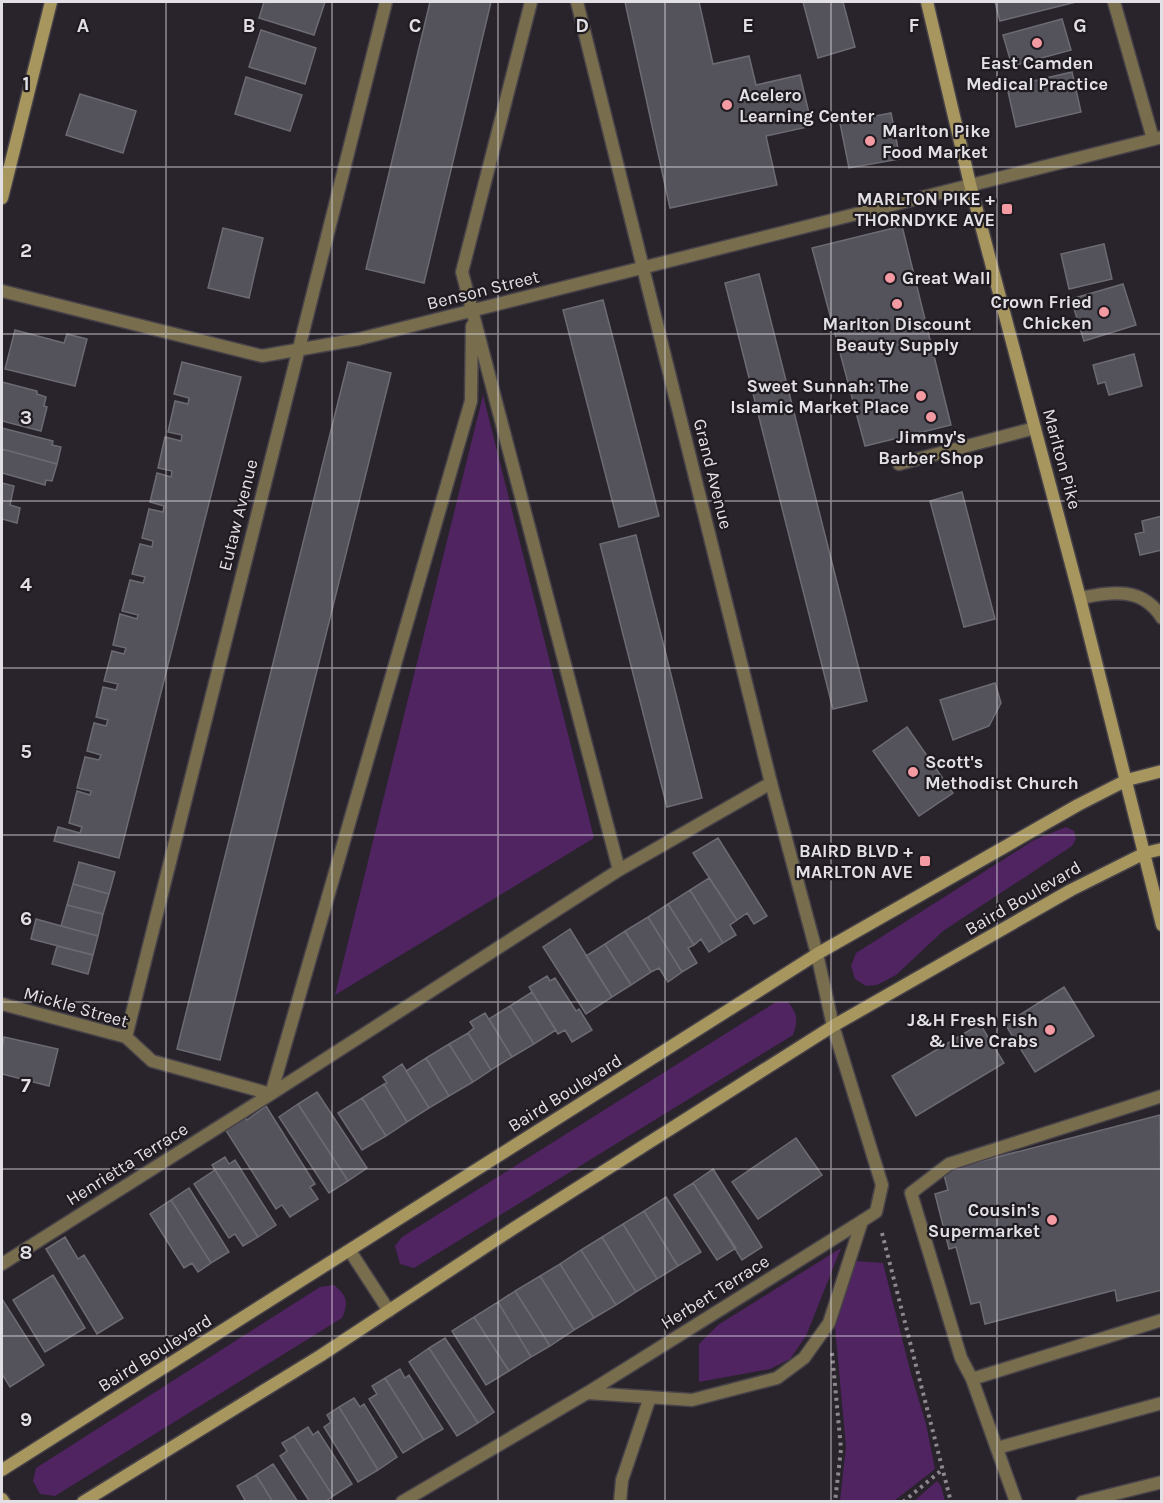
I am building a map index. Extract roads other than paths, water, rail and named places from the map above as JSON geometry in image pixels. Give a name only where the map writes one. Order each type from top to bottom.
[{"type":"main road","points":[[2,198],[51,2]]},
{"type":"main road","name":"Marlton Pike","points":[[927,2],[970,184],[1127,780],[1161,925]]},
{"type":"main road","name":"Baird Boulevard","points":[[2,1470],[817,954],[1078,805],[1127,780],[1161,771]]},
{"type":"main road","name":"Baird Boulevard","points":[[82,1502],[321,1356],[511,1230],[833,1026],[1071,890],[1145,853],[1161,849]]},
{"type":"street","name":"Eutaw Avenue","points":[[126,1037],[386,2]]},
{"type":"street","points":[[531,2],[462,272],[619,870]]},
{"type":"street","name":"Grand Avenue","points":[[577,2],[771,783],[817,954]]},
{"type":"street","points":[[1114,2],[1157,138]]},
{"type":"street","name":"Benson Street","points":[[2,291],[262,356],[359,339],[1157,138]]},
{"type":"street","points":[[271,1094],[471,401],[472,311]]},
{"type":"street","points":[[899,464],[1035,429]]},
{"type":"street","points":[[1080,598],[1113,591],[1136,596],[1156,609],[1161,618]]},
{"type":"street","name":"Henrietta Terrace","points":[[2,1264],[619,870],[771,783]]},
{"type":"street","points":[[817,954],[833,1026]]},
{"type":"street","name":"Mickle Street","points":[[2,1004],[126,1037],[152,1061],[271,1094]]},
{"type":"street","name":"Herbert Terrace","points":[[402,1502],[586,1393],[876,1212],[882,1185],[833,1026]]},
{"type":"street","points":[[1016,1502],[972,1379],[961,1358],[911,1193],[949,1164],[1161,1096]]},
{"type":"street","points":[[586,1393],[692,1400],[777,1378],[804,1358],[829,1323],[862,1221]]},
{"type":"street","points":[[350,1251],[389,1311]]},
{"type":"street","points":[[972,1379],[1161,1320]]},
{"type":"street","points":[[620,1502],[622,1480],[650,1397]]},
{"type":"street","points":[[997,1448],[1161,1404]]},
{"type":"street","points":[[1082,1502],[1161,1482]]},
{"type":"place","name":"East Camden Medical Practice","points":[[1037,43]]},
{"type":"place","name":"Acelero Learning Center","points":[[727,105]]},
{"type":"place","name":"Marlton Pike Food Market","points":[[870,141]]},
{"type":"place","name":"MARLTON PIKE + THORNDYKE AVE","points":[[1007,209]]},
{"type":"place","name":"Great Wall","points":[[890,278]]},
{"type":"place","name":"Marlton Discount Beauty Supply","points":[[897,304]]},
{"type":"place","name":"Crown Fried Chicken","points":[[1104,312]]},
{"type":"place","name":"Sweet Sunnah: The Islamic Market Place","points":[[921,396]]},
{"type":"place","name":"Jimmy's Barber Shop","points":[[931,417]]},
{"type":"place","name":"Scott's Methodist Church","points":[[913,772]]},
{"type":"place","name":"BAIRD BLVD + MARLTON AVE","points":[[925,861]]},
{"type":"place","name":"J&H Fresh Fish & Live Crabs","points":[[1050,1030]]},
{"type":"place","name":"Cousin's Supermarket","points":[[1052,1220]]}]
